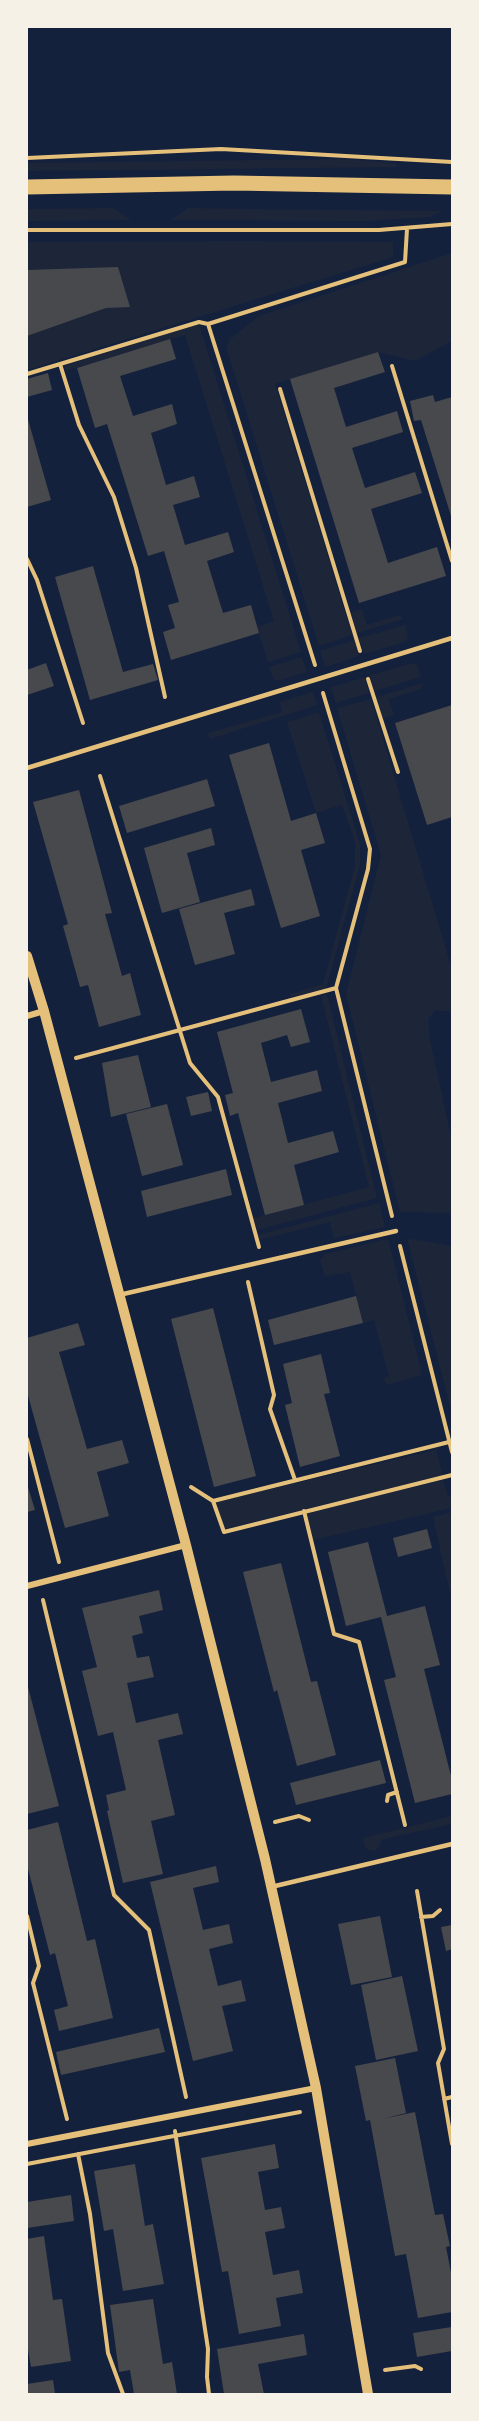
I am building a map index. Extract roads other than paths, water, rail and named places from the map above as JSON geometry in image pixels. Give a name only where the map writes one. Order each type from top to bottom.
[{"type":"main road","points":[[27,187],[234,183],[452,187]]},
{"type":"street","points":[[27,956],[44,1011],[186,1545],[271,1887],[316,2088],[368,2394]]},
{"type":"street","points":[[27,1016],[44,1011]]},
{"type":"street","points":[[27,1586],[186,1545]]},
{"type":"street","points":[[27,2144],[316,2088]]},
{"type":"lane","points":[[27,768],[452,638]]},
{"type":"lane","points":[[119,1295],[396,1232]]},
{"type":"lane","points":[[271,1887],[452,1844]]}]
